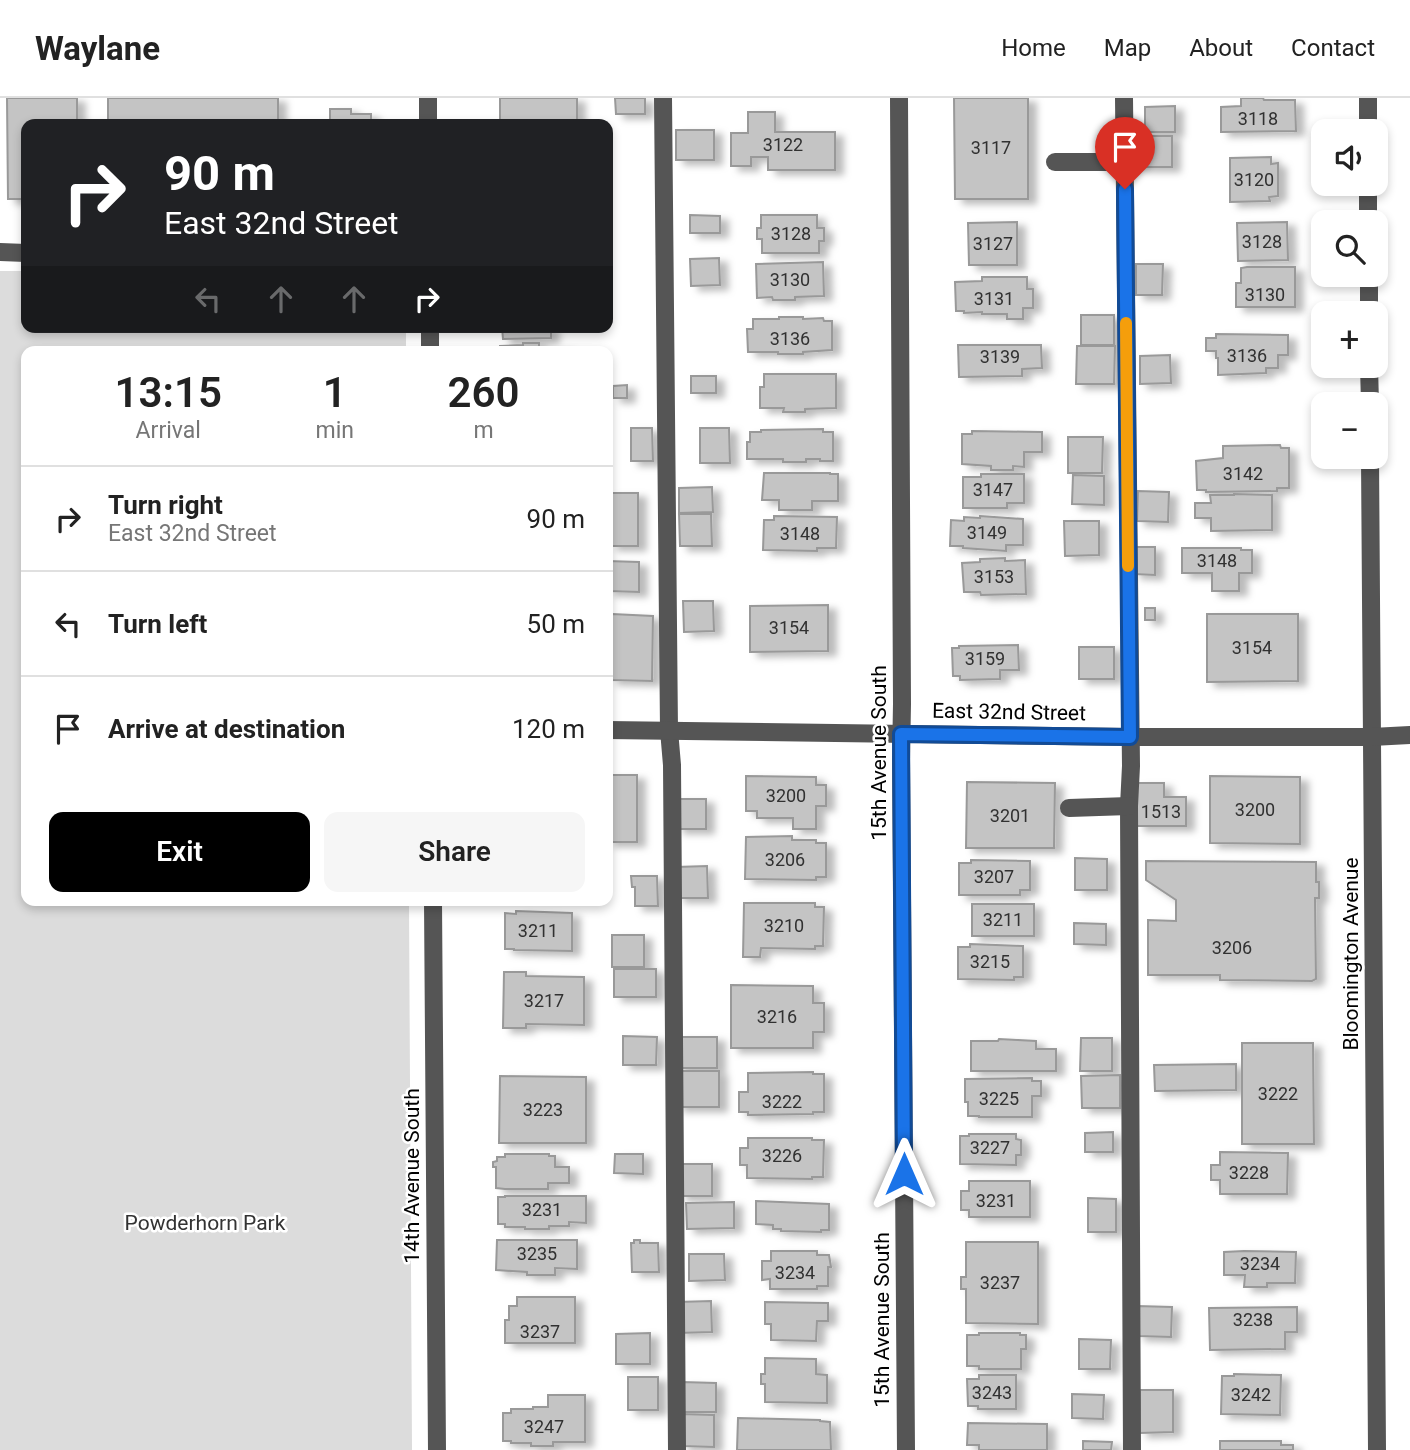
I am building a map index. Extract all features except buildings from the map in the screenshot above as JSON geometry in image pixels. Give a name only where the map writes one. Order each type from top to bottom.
[{"type":"street","points":[[428,98],[428,119]]},
{"type":"street","points":[[663,98],[677,1450]]},
{"type":"street","name":"15th Avenue South","points":[[899,98],[906,1450]]},
{"type":"street","points":[[1125,98],[1131,766],[1132,1450]]},
{"type":"street","points":[[1368,98],[1368,119]]},
{"type":"street","points":[[1055,162],[1125,162]]},
{"type":"street","points":[[0,252],[21,253]]},
{"type":"street","name":"Bloomington Avenue","points":[[1370,469],[1377,1450]]},
{"type":"street","name":"East 32nd Street","points":[[613,730],[1130,737],[1410,735]]},
{"type":"street","points":[[1069,808],[1129,806]]},
{"type":"street","name":"14th Avenue South","points":[[433,906],[437,1450]]},
{"type":"green space","name":"Powderhorn Park","points":[[0,271],[21,271],[21,333],[406,333],[406,346],[21,346],[21,906],[409,906],[412,1450],[0,1450]]},
{"type":"slow traffic","points":[[1126,323],[1128,566]]},
{"type":"route","points":[[904,1174],[901,734],[1130,737],[1125,189]]}]
